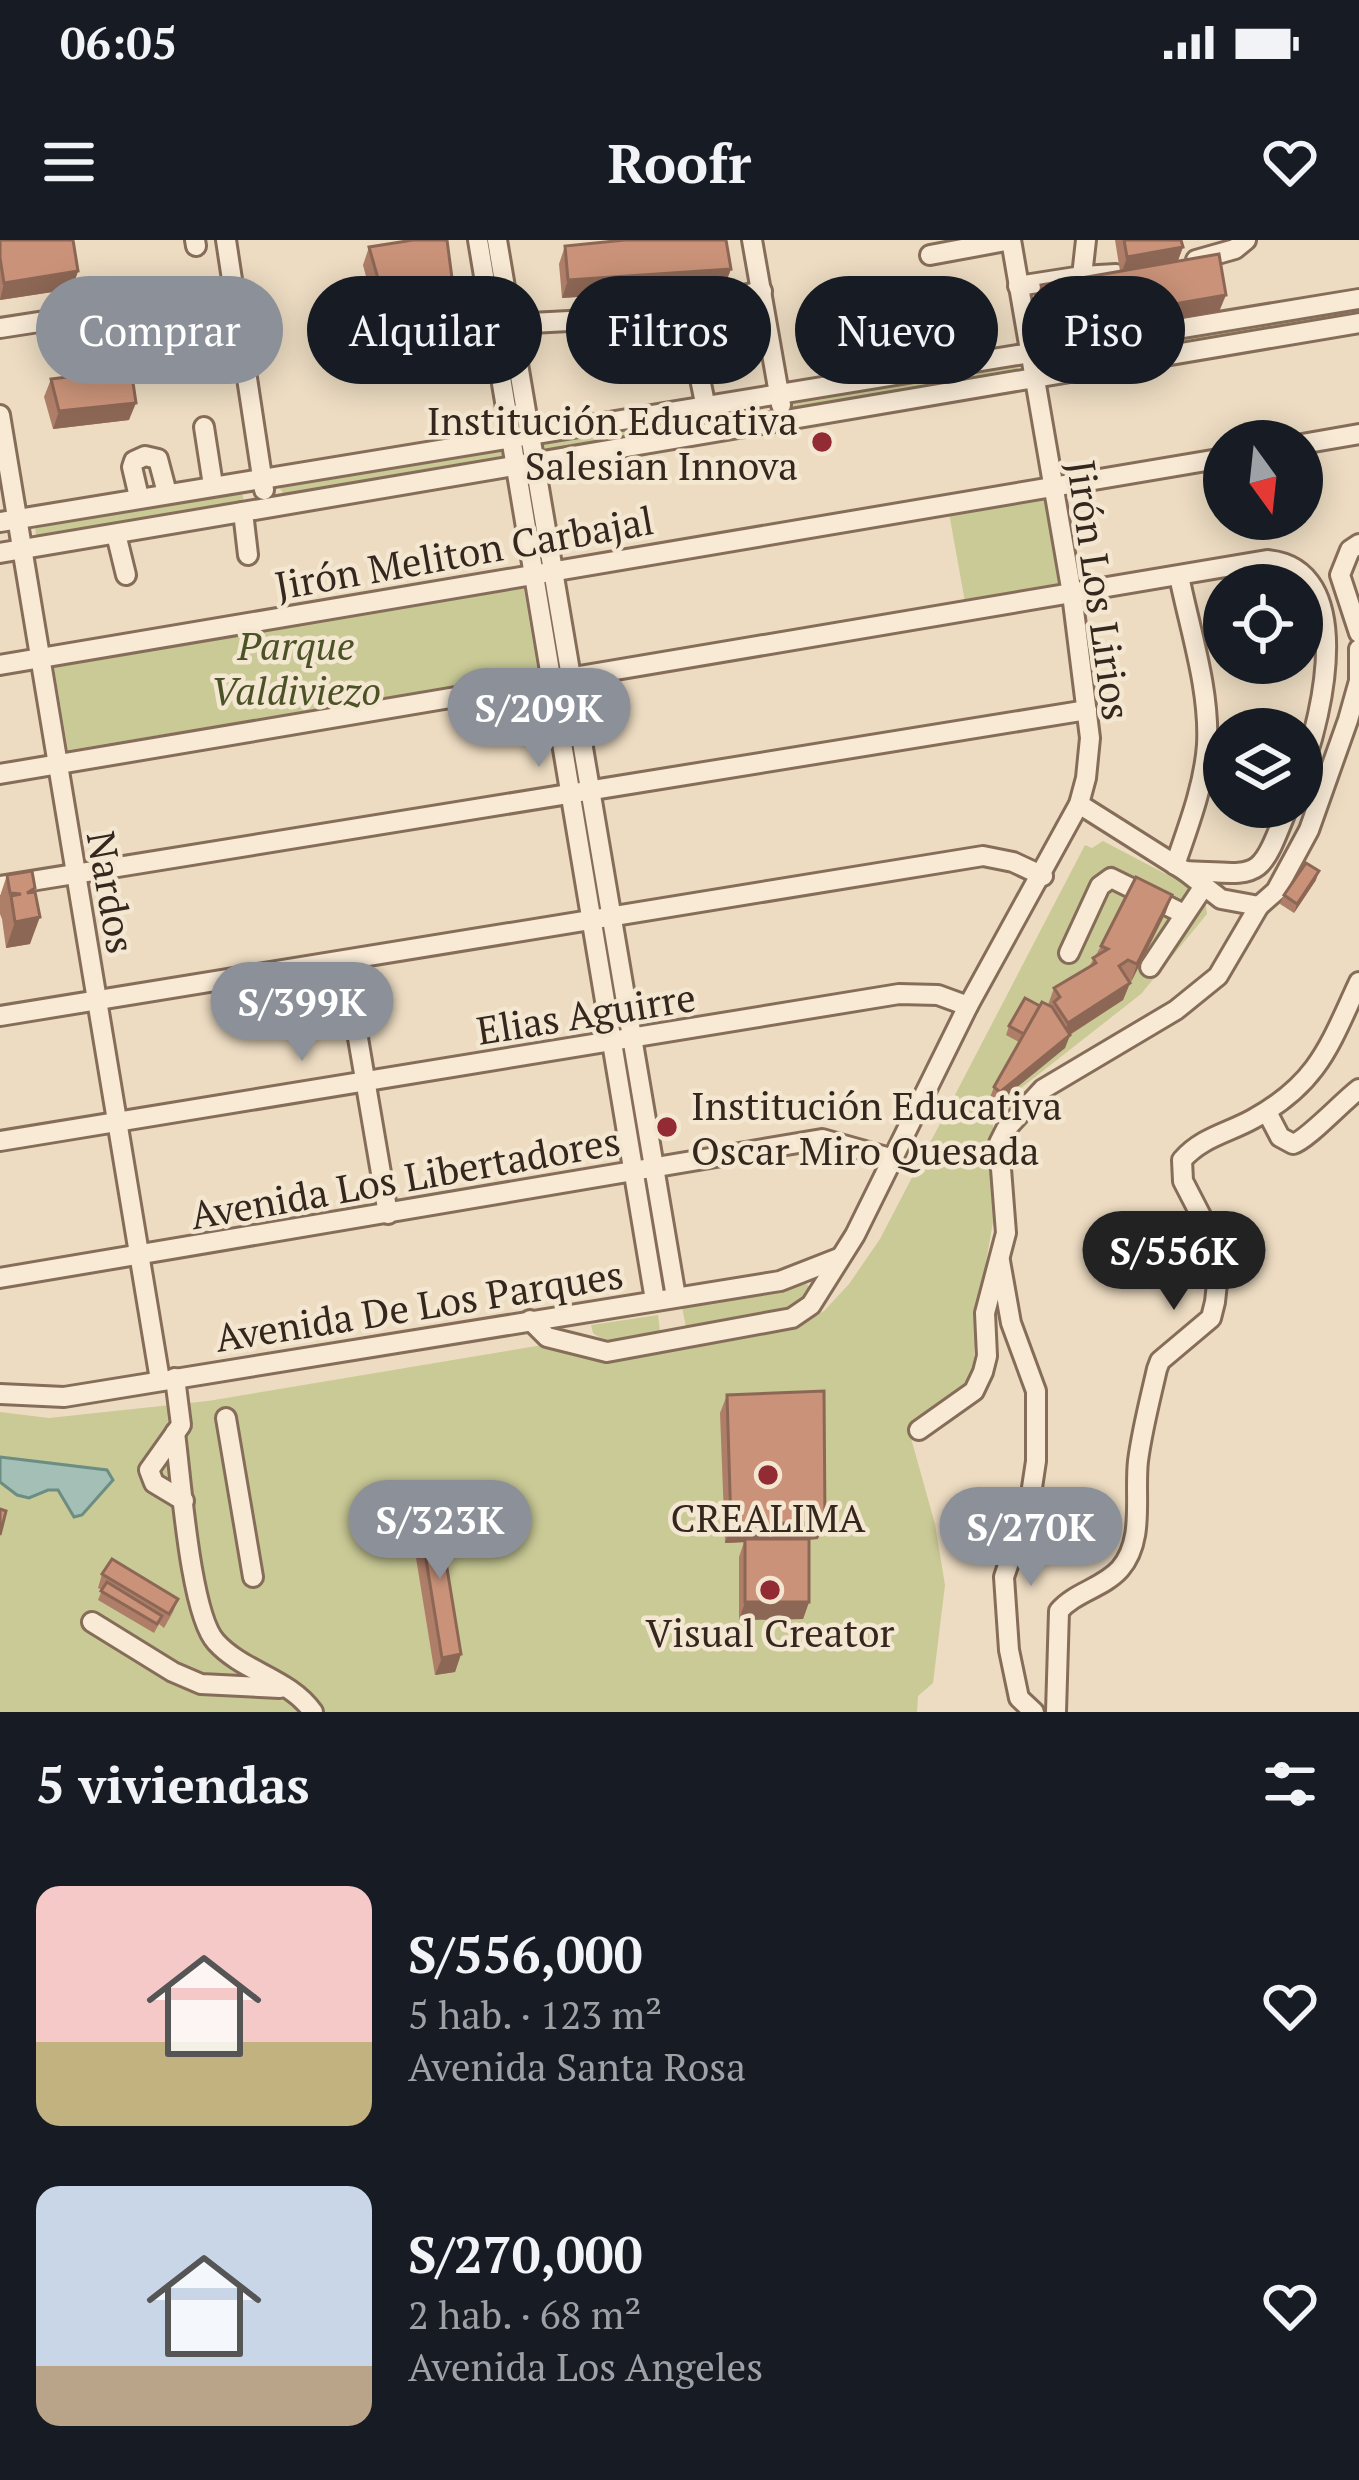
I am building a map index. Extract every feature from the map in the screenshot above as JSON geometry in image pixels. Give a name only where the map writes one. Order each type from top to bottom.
[{"type":"street","points":[[226,240],[267,506]]},
{"type":"street","points":[[478,240],[522,439]]},
{"type":"street","points":[[497,240],[503,276]]},
{"type":"street","points":[[752,240],[759,276]]},
{"type":"street","points":[[930,255],[1011,240]]},
{"type":"street","name":"Jirón Los Lirios","points":[[1011,240],[1022,308]]},
{"type":"street","points":[[1086,240],[1082,276],[1144,271]]},
{"type":"street","points":[[1182,263],[1235,248],[1246,240]]},
{"type":"street","points":[[1018,286],[1022,285]]},
{"type":"street","points":[[1185,327],[1359,299]]},
{"type":"street","points":[[0,328],[36,322]]},
{"type":"street","points":[[1185,353],[1359,323]]},
{"type":"street","points":[[771,347],[784,422]]},
{"type":"street","points":[[9,521],[1022,353]]},
{"type":"street","points":[[0,553],[1022,381]]},
{"type":"street","points":[[517,384],[526,466],[644,1170],[655,1300]]},
{"type":"street","points":[[701,384],[706,407]]},
{"type":"street","name":"Jirón Los Lirios","points":[[530,1319],[547,1337],[607,1352],[792,1318],[812,1306],[844,1254],[968,1006],[1079,804],[1090,738],[1072,594],[1035,384]]},
{"type":"street","name":"Nardos","points":[[0,415],[9,521],[23,549],[139,1256],[181,1425],[175,1433]]},
{"type":"street","points":[[204,427],[213,485]]},
{"type":"street","points":[[1323,440],[1359,434]]},
{"type":"street","points":[[139,497],[132,467],[145,456],[158,459],[166,493]]},
{"type":"street","name":"Jirón Meliton Carbajal","points":[[0,665],[1203,462]]},
{"type":"street","points":[[244,512],[248,555]]},
{"type":"street","points":[[116,534],[126,574]]},
{"type":"street","points":[[1359,544],[1350,550],[1340,575],[1359,633]]},
{"type":"street","points":[[0,774],[1267,560],[1300,568],[1318,590],[1326,633],[1318,708]]},
{"type":"street","points":[[1179,576],[1203,695],[1207,745],[1180,868]]},
{"type":"street","points":[[1079,804],[1221,898],[1265,905],[1309,830],[1359,681],[1359,649]]},
{"type":"street","points":[[0,886],[1087,710]]},
{"type":"street","points":[[1180,868],[1245,874],[1258,868],[1280,828]]},
{"type":"street","points":[[0,1016],[982,856],[1013,862],[1042,876]]},
{"type":"street","points":[[1069,953],[1100,886],[1111,878],[1184,914]]},
{"type":"street","points":[[1150,967],[1204,886]]},
{"type":"street","points":[[1221,898],[1242,937]]},
{"type":"street","points":[[919,1430],[974,1391],[987,1356],[985,1313],[1006,1233],[999,1143],[1006,1129],[1043,1090],[1176,1010],[1218,976],[1259,906]]},
{"type":"street","points":[[345,962],[388,1214]]},
{"type":"street","points":[[1000,1256],[1011,1323],[1036,1391],[1036,1461],[1030,1501],[1004,1577],[1009,1650],[1019,1698],[1034,1711],[1056,1707],[1059,1611],[1120,1569],[1136,1542],[1138,1463],[1160,1361],[1211,1318],[1219,1265],[1215,1243],[1183,1181],[1182,1160],[1197,1142],[1232,1131],[1267,1112],[1317,1067],[1339,1033],[1359,982]]},
{"type":"street","name":"Elias Aguirre","points":[[0,1142],[899,994],[938,995],[968,1006]]},
{"type":"street","points":[[1267,1112],[1280,1137],[1293,1144],[1303,1141],[1333,1108],[1359,1089]]},
{"type":"street","name":"Avenida Los Libertadores","points":[[0,1278],[822,1139],[890,1158]]},
{"type":"street","points":[[644,1170],[676,1297]]},
{"type":"street","name":"Avenida De Los Parques","points":[[0,1394],[64,1397],[780,1281],[823,1267],[844,1254]]},
{"type":"street","points":[[226,1418],[253,1577]]},
{"type":"street","points":[[175,1433],[149,1470],[154,1483],[184,1501]]},
{"type":"street","points":[[175,1433],[206,1626],[227,1651],[291,1689],[313,1712]]},
{"type":"street","points":[[92,1622],[201,1684],[291,1689]]},
{"type":"green space","points":[[1359,303],[1359,320],[1185,347],[1185,334]]},
{"type":"green space","points":[[1012,364],[1019,369],[998,377],[998,366]]},
{"type":"green space","points":[[882,384],[956,384],[795,410],[791,402]]},
{"type":"green space","points":[[760,407],[763,420],[542,456],[541,443]]},
{"type":"green space","points":[[503,450],[501,462],[284,495],[278,485]]},
{"type":"green space","points":[[241,487],[244,502],[36,538],[35,523]]},
{"type":"green space","points":[[1045,496],[1060,583],[1057,588],[965,602],[949,513]]},
{"type":"green space","name":"Parque Valdiviezo","points":[[523,584],[538,673],[68,750],[53,662]]},
{"type":"green space","points":[[1103,841],[1204,894],[1207,914],[1141,994],[993,1110],[993,1222],[977,1314],[973,1372],[909,1431],[935,1524],[945,1585],[933,1683],[918,1696],[917,1712],[0,1712],[0,1412],[49,1418],[208,1401],[555,1343],[622,1358],[795,1328],[824,1311],[880,1239],[1085,845],[1092,848]]},
{"type":"green space","points":[[807,1284],[812,1291],[790,1312],[687,1332],[682,1307]]},
{"type":"green space","points":[[658,1315],[660,1332],[625,1339],[600,1337],[591,1325]]},
{"type":"shaded area","points":[[0,1457],[107,1470],[113,1480],[82,1515],[74,1517],[58,1490],[29,1498],[0,1482]]},
{"type":"building","points":[[0,240],[73,240],[78,271],[4,283]]},
{"type":"building","points":[[447,240],[452,276],[377,276],[369,247]]},
{"type":"building","points":[[625,240],[726,240],[731,269],[568,276],[565,246]]},
{"type":"building","points":[[1124,240],[1181,240],[1183,247],[1127,257]]},
{"type":"building","points":[[1219,254],[1226,295],[1185,302],[1185,276],[1093,276]]},
{"type":"building","points":[[52,384],[133,384],[136,403],[59,411]]},
{"type":"building","points":[[1306,863],[1319,871],[1297,904],[1284,895]]},
{"type":"building","points":[[32,871],[35,888],[27,893],[35,892],[40,917],[15,922],[11,896],[21,894],[10,893],[7,875]]},
{"type":"building","points":[[1136,877],[1172,895],[1137,964],[1128,960],[1119,966],[1130,983],[1068,1023],[1054,1002],[1060,997],[1054,988],[1096,963],[1093,958],[1108,949],[1101,946]]},
{"type":"building","points":[[1025,998],[1040,1006],[1024,1034],[1009,1026]]},
{"type":"building","points":[[1042,1002],[1052,1007],[1070,1035],[1000,1092],[994,1087]]},
{"type":"building","points":[[824,1391],[825,1522],[731,1525],[727,1395]]},
{"type":"building","points":[[437,1507],[461,1654],[442,1658],[418,1510]]},
{"type":"building","points":[[745,1539],[809,1539],[809,1602],[745,1602]]},
{"type":"building","points":[[112,1559],[178,1599],[169,1614],[102,1574]]},
{"type":"building","points":[[107,1582],[162,1616],[157,1624],[101,1591]]},
{"type":"place","name":"Institución Educativa Salesian Innova","points":[[822,442]]},
{"type":"place","name":"Institución Educativa Oscar Miro Quesada","points":[[667,1127]]},
{"type":"place","name":"CREALIMA","points":[[768,1475]]},
{"type":"place","name":"Visual Creator","points":[[770,1590]]}]
